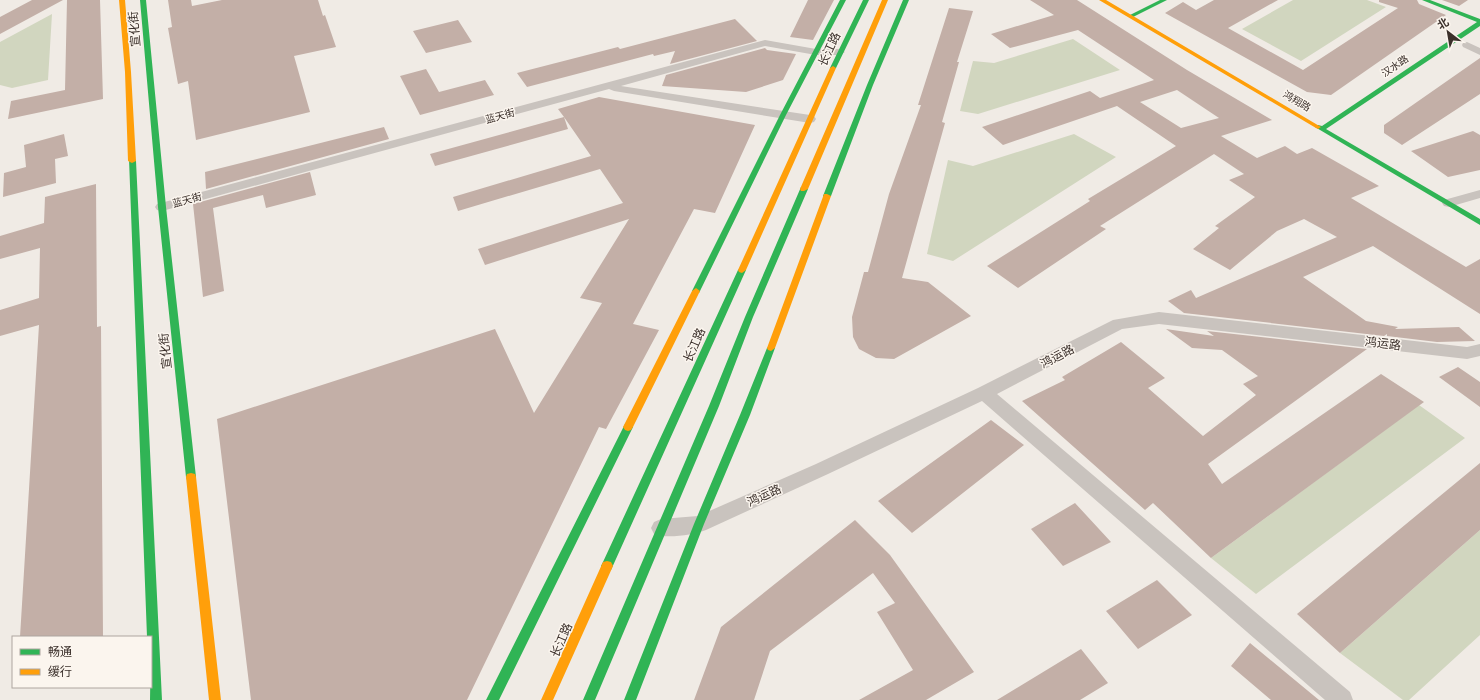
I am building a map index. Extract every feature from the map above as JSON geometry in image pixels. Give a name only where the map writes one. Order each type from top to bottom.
[{"type":"main road","name":"宣化街","points":[[122,0],[128,72],[156,700]]},
{"type":"main road","name":"宣化街","points":[[144,0],[162,207],[215,700]]},
{"type":"main road","points":[[492,700],[783,115],[843,0]]},
{"type":"main road","name":"长江路","points":[[546,700],[840,52],[866,0]]},
{"type":"main road","points":[[589,700],[714,406],[749,317],[819,151],[885,0]]},
{"type":"main road","points":[[630,700],[756,385],[806,249],[870,85],[906,0]]},
{"type":"main road","name":"鸿翔路","points":[[1102,0],[1322,128],[1338,134],[1448,204],[1480,222]]},
{"type":"main road","points":[[1131,16],[1164,0]]},
{"type":"main road","points":[[1425,0],[1480,22]]},
{"type":"main road","name":"汉水路","points":[[1322,128],[1480,22]]},
{"type":"street","name":"蓝天街","points":[[162,207],[608,87],[765,43],[816,52],[840,52]]},
{"type":"street","points":[[1467,45],[1480,52]]},
{"type":"street","points":[[608,87],[810,119]]},
{"type":"street","points":[[1448,204],[1480,194]]},
{"type":"street","name":"鸿运路","points":[[661,528],[700,524],[984,393],[1119,324],[1159,318],[1467,353],[1480,350]]},
{"type":"street","points":[[984,393],[1342,700]]},
{"type":"green space","points":[[1293,0],[1367,0],[1386,7],[1301,61],[1242,29]]},
{"type":"green space","points":[[52,14],[48,80],[12,88],[0,85],[0,42]]},
{"type":"green space","points":[[1073,39],[1120,70],[978,114],[960,111],[973,61],[994,63]]},
{"type":"green space","points":[[1074,134],[1116,157],[953,261],[927,254],[948,160],[973,166]]},
{"type":"green space","points":[[1419,405],[1465,438],[1256,594],[1211,558]]},
{"type":"green space","points":[[1480,530],[1480,635],[1409,700],[1403,700],[1340,653]]},
{"type":"building","points":[[32,0],[63,0],[0,34],[0,17]]},
{"type":"building","points":[[67,0],[100,0],[103,99],[8,119],[11,101],[65,90]]},
{"type":"building","points":[[168,0],[191,0],[192,6],[222,0],[318,0],[336,47],[294,56],[310,112],[196,140],[188,81],[178,84],[168,28],[172,27]]},
{"type":"building","points":[[808,0],[834,0],[813,40],[790,37]]},
{"type":"building","points":[[1030,0],[1077,0],[1187,70],[1272,120],[1221,136],[1257,158],[1285,146],[1297,154],[1312,148],[1379,186],[1351,198],[1466,267],[1480,259],[1480,314],[1373,246],[1303,277],[1366,321],[1398,327],[1395,329],[1459,327],[1475,341],[1437,342],[1387,336],[1387,334],[1384,336],[1184,313],[1168,301],[1191,290],[1196,298],[1337,237],[1304,219],[1277,231],[1230,270],[1193,249],[1219,228],[1215,226],[1255,197],[1229,180],[1244,174],[1214,154],[1100,226],[1106,229],[1018,288],[987,266],[1090,201],[1088,199],[1176,146],[1117,106],[1003,145],[982,127],[1090,91],[1100,98],[1154,80],[1078,30],[1010,48],[991,34],[1054,15]],"holes":[[[1177,90],[1219,118],[1181,128],[1140,102]]]},
{"type":"building","points":[[1214,0],[1278,0],[1228,28],[1303,70],[1398,8],[1379,2],[1379,0],[1417,0],[1419,4],[1446,15],[1331,95],[1307,92],[1165,13],[1183,2],[1196,10]]},
{"type":"building","points":[[1442,0],[1468,0],[1459,6]]},
{"type":"building","points":[[949,8],[973,11],[957,62],[959,62],[942,122],[945,123],[902,278],[928,282],[971,316],[894,359],[876,358],[859,349],[853,337],[852,317],[864,272],[868,272],[889,194],[921,105],[918,105]]},
{"type":"building","points":[[735,19],[757,41],[670,64],[675,51],[654,56],[653,54],[527,87],[517,73],[618,47],[620,49]]},
{"type":"building","points":[[458,20],[472,42],[426,53],[413,31]]},
{"type":"building","points":[[765,48],[767,50],[796,54],[783,80],[746,92],[662,86],[666,75]]},
{"type":"building","points":[[1480,58],[1480,94],[1402,145],[1384,133],[1384,125]]},
{"type":"building","points":[[426,69],[439,92],[485,80],[494,95],[420,115],[400,76]]},
{"type":"building","points":[[599,97],[755,125],[715,213],[694,209],[633,324],[659,330],[606,429],[599,427],[467,700],[251,700],[217,419],[495,329],[534,413],[602,303],[580,298],[629,219],[485,265],[478,249],[623,203],[600,169],[458,211],[453,197],[591,156],[558,109]]},
{"type":"building","points":[[564,117],[568,129],[435,166],[430,154]]},
{"type":"building","points":[[384,127],[389,139],[206,189],[205,172]]},
{"type":"building","points":[[1473,131],[1480,135],[1480,170],[1448,177],[1411,151]]},
{"type":"building","points":[[64,134],[68,156],[55,159],[56,183],[3,197],[4,173],[26,167],[24,145]]},
{"type":"building","points":[[310,172],[316,195],[266,208],[263,195],[213,208],[224,291],[203,297],[193,204]]},
{"type":"building","points":[[96,184],[97,327],[101,326],[103,636],[20,636],[39,325],[0,336],[0,310],[39,298],[40,248],[0,259],[0,236],[44,223],[45,197]]},
{"type":"building","points":[[1166,329],[1214,336],[1207,331],[1367,349],[1208,464],[1222,484],[1381,374],[1424,402],[1211,558],[1153,503],[1145,510],[1022,401],[1065,380],[1062,377],[1121,342],[1165,378],[1148,388],[1203,436],[1256,395],[1243,384],[1258,376],[1222,350],[1192,348]]},
{"type":"building","points":[[1458,367],[1480,382],[1480,407],[1439,377]]},
{"type":"building","points":[[991,420],[1024,445],[912,533],[878,501]]},
{"type":"building","points":[[1480,463],[1480,530],[1340,653],[1297,614]]},
{"type":"building","points":[[1075,503],[1111,542],[1063,566],[1031,529]]},
{"type":"building","points":[[855,520],[890,555],[974,672],[926,700],[859,700],[913,670],[877,612],[895,603],[873,573],[770,651],[754,700],[694,700],[721,627]]},
{"type":"building","points":[[1157,580],[1192,615],[1138,649],[1106,611]]},
{"type":"building","points":[[1250,643],[1319,700],[1271,700],[1231,666]]},
{"type":"building","points":[[1081,649],[1108,683],[1080,700],[997,700]]},
{"type":"traffic: fast","points":[[143,0],[162,207],[191,477]]},
{"type":"traffic: fast","points":[[696,291],[783,115],[843,0]]},
{"type":"traffic: fast","points":[[833,68],[866,0]]},
{"type":"traffic: fast","points":[[827,196],[870,85],[906,0]]},
{"type":"traffic: fast","points":[[1131,16],[1164,0]]},
{"type":"traffic: fast","points":[[1425,0],[1480,21]]},
{"type":"traffic: fast","points":[[1322,129],[1480,23]]},
{"type":"traffic: fast","points":[[1318,127],[1480,222]]},
{"type":"traffic: fast","points":[[132,161],[156,700]]},
{"type":"traffic: fast","points":[[589,700],[804,189]]},
{"type":"traffic: fast","points":[[607,566],[742,270]]},
{"type":"traffic: fast","points":[[630,700],[699,524],[745,415],[771,348]]},
{"type":"traffic: fast","points":[[492,700],[628,427]]},
{"type":"traffic: slow","points":[[122,0],[128,72],[132,161]]},
{"type":"traffic: slow","points":[[804,189],[885,0]]},
{"type":"traffic: slow","points":[[1102,0],[1318,127]]},
{"type":"traffic: slow","points":[[742,270],[833,68]]},
{"type":"traffic: slow","points":[[771,348],[827,196]]},
{"type":"traffic: slow","points":[[628,427],[696,291]]},
{"type":"traffic: slow","points":[[191,477],[215,700]]},
{"type":"traffic: slow","points":[[547,700],[607,566]]}]
